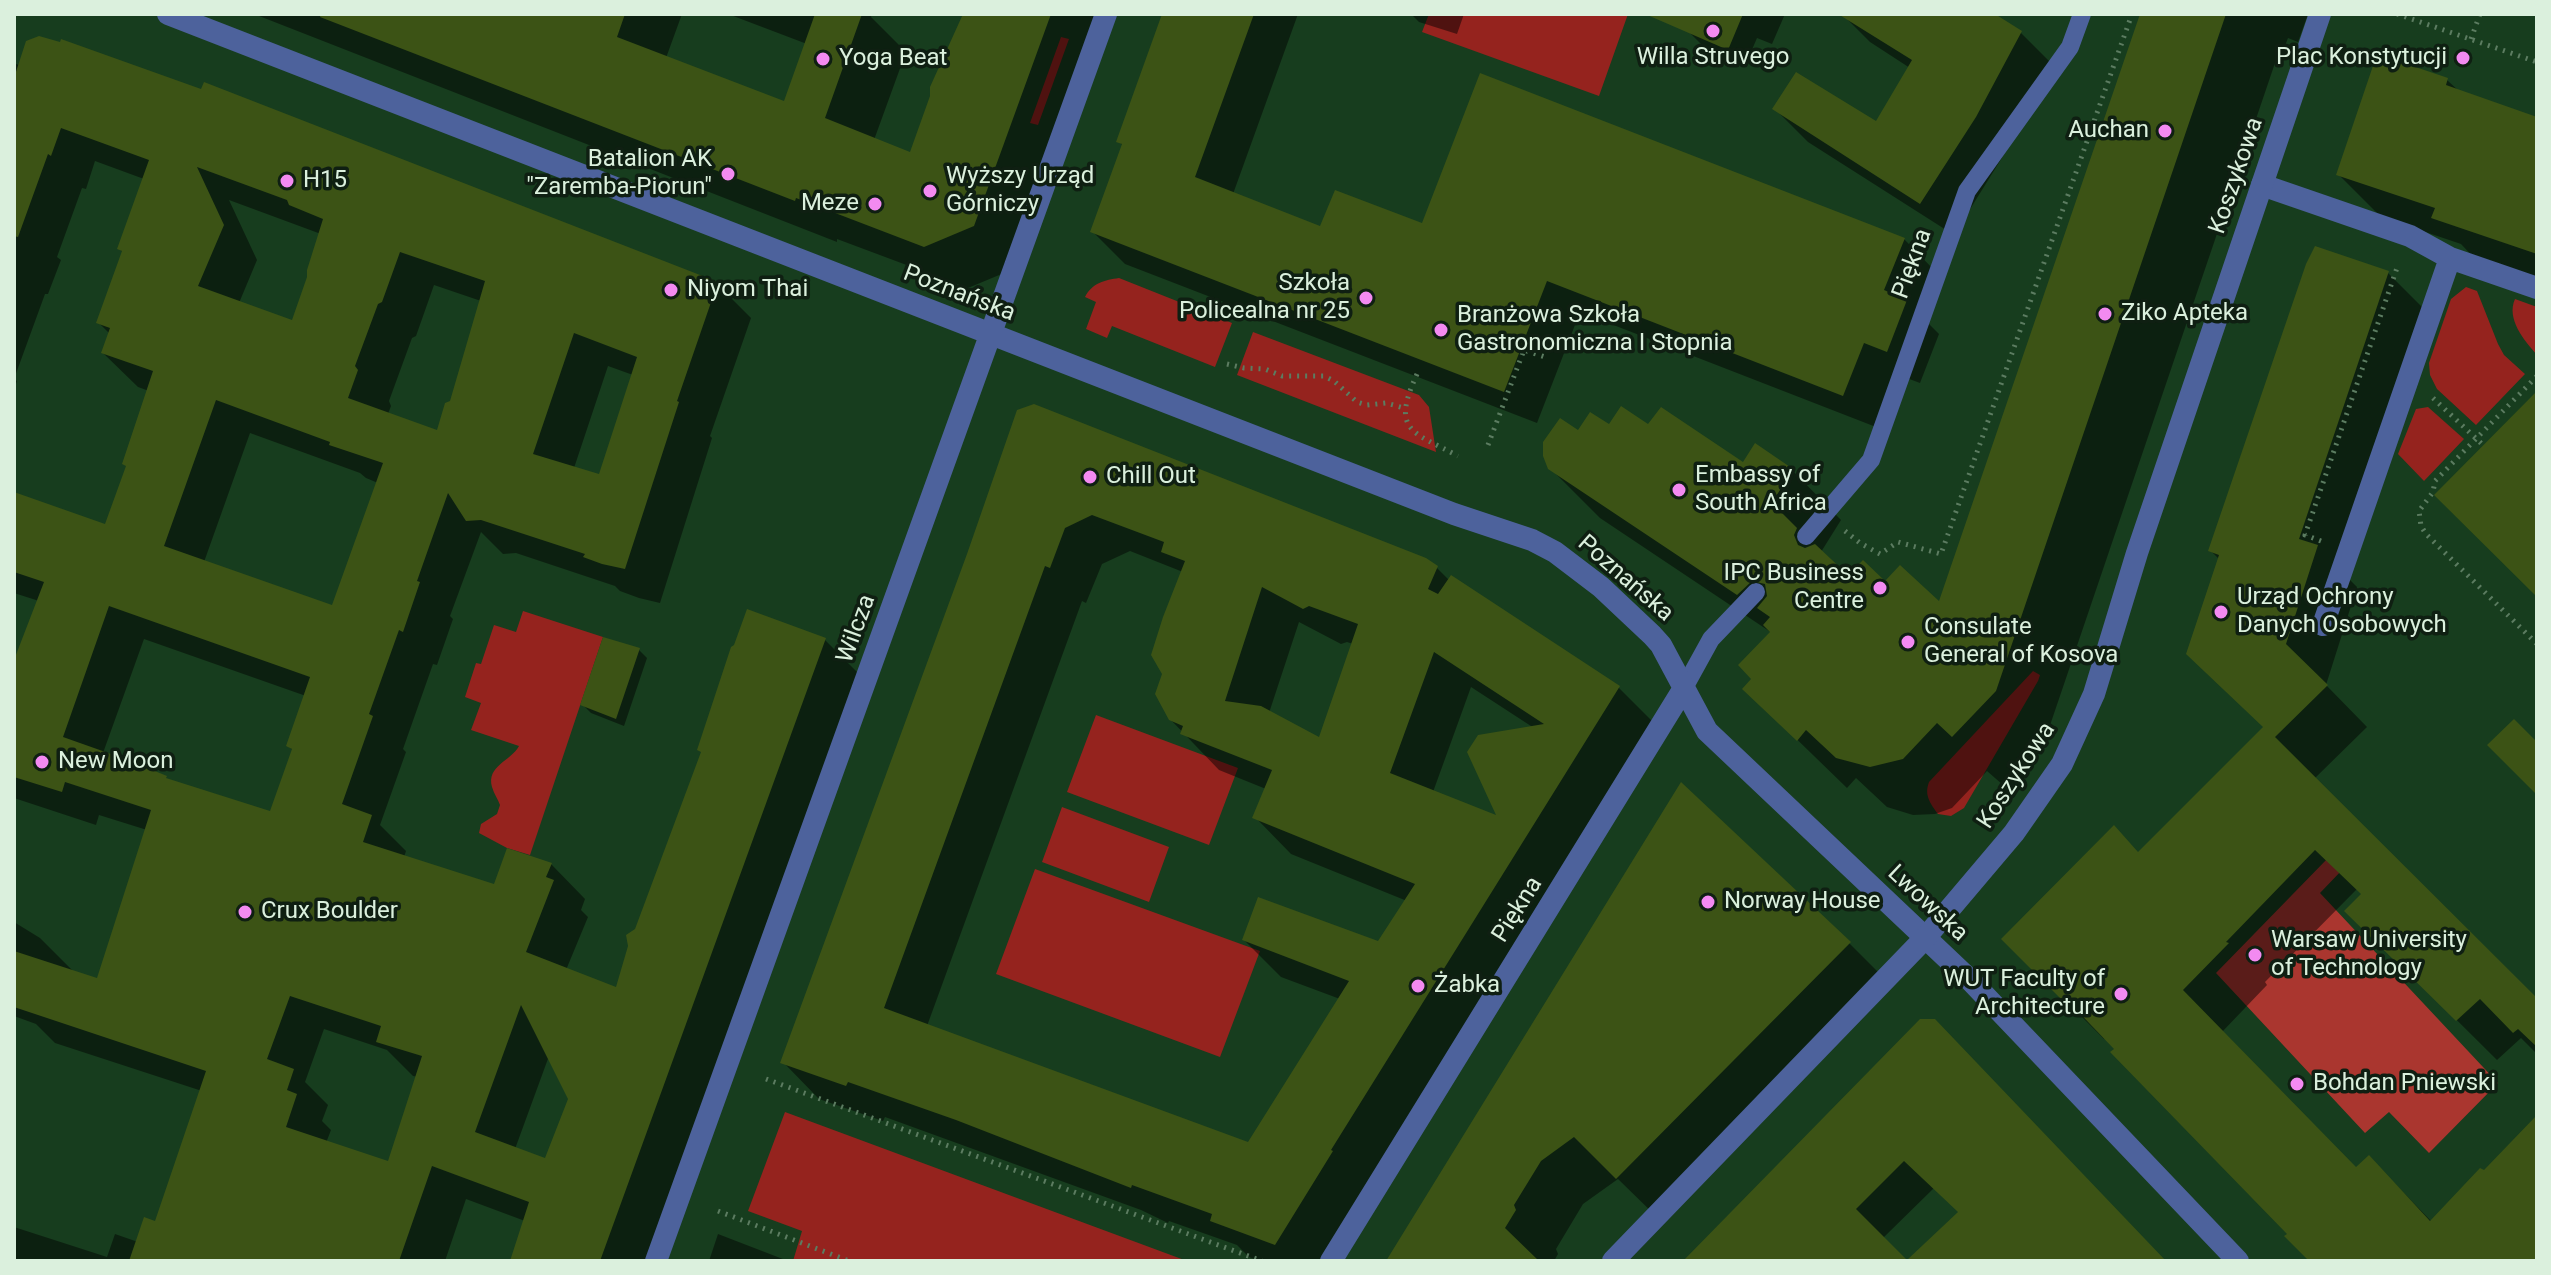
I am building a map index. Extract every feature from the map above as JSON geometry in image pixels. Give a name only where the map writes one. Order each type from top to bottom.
[{"type":"street","name":"Poznańska","points":[[168,14],[1366,477],[1454,514],[1532,540],[1575,566],[1634,617],[1661,645],[1684,688]]},
{"type":"street","name":"Wilcza","points":[[656,1261],[1106,14]]},
{"type":"street","name":"Koszykowa","points":[[1613,1261],[1926,937],[2014,833],[2062,764],[2094,694],[2137,553],[2320,14]]},
{"type":"street","points":[[2262,185],[2410,236],[2450,258],[2537,288]]},
{"type":"street","points":[[2323,625],[2450,258]]},
{"type":"street","name":"Lwowska","points":[[1684,688],[1707,731],[1926,937],[2238,1261]]},
{"type":"street","name":"Piękna","points":[[1331,1261],[1684,688]]},
{"type":"lane","name":"Piękna","points":[[1806,536],[1871,460],[1967,191],[2070,47],[2082,14]]},
{"type":"lane","name":"Piękna","points":[[1684,688],[1711,639],[1756,592]]},
{"type":"path","points":[[1826,515],[1860,543],[1880,554],[1898,542],[1941,554],[2132,14]]},
{"type":"path","points":[[2397,14],[2537,62]]},
{"type":"path","points":[[2471,39],[2480,14]]},
{"type":"path","points":[[2327,543],[2305,535],[2399,262]]},
{"type":"path","points":[[1488,445],[1524,350],[1545,357]]},
{"type":"path","points":[[1227,364],[1265,369],[1282,376],[1324,376],[1357,402],[1367,405],[1386,403],[1404,408]]},
{"type":"path","points":[[1417,374],[1404,408],[1411,429],[1458,456]]},
{"type":"path","points":[[2409,376],[2483,445]]},
{"type":"path","points":[[2537,376],[2435,481],[2433,492],[2419,511],[2421,526],[2537,644]]},
{"type":"path","points":[[766,1079],[1262,1261]]},
{"type":"path","points":[[718,1211],[849,1261]]},
{"type":"shaded area","points":[[1429,14],[1628,14],[1599,96],[1422,32]]},
{"type":"shaded area","points":[[1061,37],[1069,39],[1038,125],[1030,123]]},
{"type":"shaded area","points":[[1119,278],[1232,323],[1215,367],[1112,326],[1107,338],[1086,329],[1096,302],[1085,297],[1088,292],[1099,283]]},
{"type":"shaded area","points":[[2466,287],[2477,291],[2504,355],[2525,374],[2476,425],[2437,389],[2430,375],[2429,363],[2451,299]]},
{"type":"shaded area","points":[[2515,299],[2537,307],[2537,355],[2515,322]]},
{"type":"shaded area","points":[[1253,332],[1419,395],[1429,407],[1436,452],[1237,375]]},
{"type":"shaded area","points":[[2428,407],[2464,439],[2424,481],[2398,454],[2416,409]]},
{"type":"shaded area","points":[[523,611],[603,637],[530,855],[507,848],[479,833],[481,824],[497,814],[500,805],[492,787],[493,774],[519,746],[471,730],[481,703],[465,697],[476,663],[481,664],[494,625],[516,632]]},
{"type":"shaded area","points":[[2033,671],[2040,675],[2038,681],[1964,808],[1951,816],[1938,814],[1928,795],[1929,782]]},
{"type":"shaded area","points":[[1096,715],[1238,768],[1209,845],[1067,792]]},
{"type":"shaded area","points":[[1062,807],[1169,847],[1149,902],[1042,862]]},
{"type":"shaded area","points":[[2329,857],[2343,869],[2320,893],[2498,1083],[2429,1153],[2389,1112],[2365,1133],[2216,973]]},
{"type":"shaded area","points":[[1035,869],[1260,951],[1220,1057],[996,974]]},
{"type":"shaded area","points":[[785,1112],[1187,1261],[793,1261],[802,1231],[748,1211]]},
{"type":"building","points":[[321,14],[625,14],[617,37],[784,101],[815,14],[862,14],[825,118],[910,152],[930,96],[930,87],[963,14],[1051,14],[974,226],[924,247],[796,198],[795,201],[320,17]]},
{"type":"building","points":[[1162,14],[1254,14],[1195,177],[1320,226],[1335,190],[1422,223],[1480,73],[1905,238],[1884,290],[1907,300],[1887,352],[1864,343],[1843,396],[1547,281],[1504,392],[1090,232],[1122,144],[1116,142]]},
{"type":"building","name":"Willa Struvego","points":[[1645,14],[1743,14],[1728,50]]},
{"type":"building","points":[[1838,14],[1995,14],[2022,31],[1976,117],[1920,204],[1772,109],[1796,72],[1876,121],[1912,60]]},
{"type":"building","points":[[2140,14],[2226,14],[1996,691],[1952,737],[1937,723],[1903,759],[1870,767],[1836,758],[1806,730],[1797,741],[1742,689],[1751,679],[1738,665],[1770,632],[1763,625],[1770,617],[1757,608],[1767,596],[1765,584],[1752,581],[1737,595],[1548,469],[1543,456],[1543,442],[1560,418],[1578,430],[1590,412],[1609,424],[1621,406],[1648,424],[1661,407],[1743,462],[1755,443],[1793,469],[1772,503],[1797,528],[1794,535],[1798,545],[1805,548],[1815,544],[1848,575],[1863,560],[1885,581],[1900,565],[1939,601]]},
{"type":"building","points":[[39,36],[60,42],[61,39],[201,89],[204,82],[718,282],[625,569],[602,564],[583,557],[585,554],[481,520],[466,521],[448,493],[403,632],[399,630],[369,714],[373,716],[342,804],[372,815],[363,842],[494,884],[507,848],[552,863],[546,877],[554,880],[526,952],[616,987],[628,946],[626,935],[635,929],[701,752],[697,750],[747,609],[826,638],[600,1261],[510,1261],[529,1202],[432,1166],[399,1261],[129,1261],[144,1217],[155,1221],[206,1071],[14,1007],[14,951],[97,978],[151,810],[65,782],[62,792],[14,777],[14,660],[44,582],[14,572],[14,492],[105,524],[126,466],[122,464],[153,371],[101,353],[110,328],[96,323],[122,251],[117,249],[149,160],[61,128],[51,156],[48,154],[18,237],[14,236],[14,78],[26,41]],"holes":[[[197,167],[287,200],[289,205],[323,219],[292,320],[198,286],[224,225]],[[400,252],[485,281],[450,401],[445,403],[437,430],[348,398],[358,370],[355,366],[378,304],[382,302]],[[574,333],[637,357],[599,474],[533,454]],[[216,400],[383,463],[332,605],[164,546]],[[109,606],[310,677],[286,746],[292,749],[270,811],[166,778],[128,760],[63,737]],[[290,996],[381,1026],[376,1042],[422,1056],[388,1161],[286,1127],[297,1094],[287,1090],[294,1069],[267,1059]],[[521,1005],[568,1099],[545,1158],[475,1132]]]},
{"type":"building","points":[[2377,54],[2448,78],[2446,85],[2537,117],[2537,254],[2431,218],[2435,208],[2336,175]]},
{"type":"building","points":[[2315,246],[2389,271],[2299,539],[2318,545],[2286,644],[2328,685],[2275,737],[2537,998],[2537,1047],[2518,1029],[2513,1033],[2480,999],[2456,1021],[2344,911],[2361,894],[2315,850],[2183,990],[2356,1167],[2369,1155],[2430,1221],[2480,1168],[2484,1170],[2537,1115],[2537,1261],[2309,1261],[2284,1236],[2287,1234],[2110,1052],[2114,1049],[2001,939],[2114,825],[2138,852],[2263,727],[2186,654],[2219,555],[2208,551],[2306,264]]},
{"type":"building","points":[[2537,391],[2537,597],[2434,495]]},
{"type":"building","points":[[1034,404],[1426,558],[1438,566],[1428,589],[1438,594],[1451,575],[1620,686],[1275,1245],[1210,1221],[1212,1214],[1132,1185],[1131,1188],[848,1082],[846,1086],[780,1063],[1017,410]],"holes":[[[1092,515],[1164,542],[1161,552],[1185,561],[1151,655],[1162,674],[1155,694],[1169,720],[1183,726],[1180,734],[1272,770],[1252,818],[1415,884],[1378,941],[1258,897],[1242,940],[1349,981],[1248,1142],[884,1008],[1045,566],[1050,568],[1065,528]],[[1262,587],[1303,609],[1309,606],[1358,624],[1319,737],[1261,706],[1225,701]],[[1434,652],[1544,724],[1478,735],[1467,752],[1496,815],[1390,773]]]},
{"type":"building","points":[[603,637],[640,648],[616,719],[580,705]]},
{"type":"building","points":[[2514,719],[2537,742],[2537,795],[2487,745]]},
{"type":"building","points":[[1681,782],[1851,942],[1616,1179],[1574,1137],[1541,1161],[1514,1205],[1516,1210],[1505,1228],[1539,1261],[1386,1261]]},
{"type":"building","points":[[1920,1019],[1935,1019],[2166,1261],[1683,1261]],"holes":[[[1904,1161],[1958,1212],[1907,1260],[1856,1209]]]},
{"type":"place","name":"Willa Struvego","points":[[1713,31]]},
{"type":"place","name":"Plac Konstytucji","points":[[2463,58]]},
{"type":"place","name":"Yoga Beat","points":[[823,59]]},
{"type":"place","name":"Auchan","points":[[2165,131]]},
{"type":"place","name":"Batalion AK \"Zaremba-Piorun\"","points":[[728,174]]},
{"type":"place","name":"H15","points":[[287,181]]},
{"type":"place","name":"Wyższy Urząd Górniczy","points":[[930,191]]},
{"type":"place","name":"Meze","points":[[875,204]]},
{"type":"place","name":"Niyom Thai","points":[[671,290]]},
{"type":"place","name":"Szkoła Policealna nr 25","points":[[1366,298]]},
{"type":"place","name":"Ziko Apteka","points":[[2105,314]]},
{"type":"place","name":"Branżowa Szkoła Gastronomiczna I Stopnia","points":[[1441,330]]},
{"type":"place","name":"Chill Out","points":[[1090,477]]},
{"type":"place","name":"Embassy of South Africa","points":[[1679,490]]},
{"type":"place","name":"IPC Business Centre","points":[[1880,588]]},
{"type":"place","name":"Urząd Ochrony Danych Osobowych","points":[[2221,612]]},
{"type":"place","name":"Consulate General of Kosova","points":[[1908,642]]},
{"type":"place","name":"New Moon","points":[[42,762]]},
{"type":"place","name":"Norway House","points":[[1708,902]]},
{"type":"place","name":"Crux Boulder","points":[[245,912]]},
{"type":"place","name":"Warsaw University of Technology","points":[[2255,955]]},
{"type":"place","name":"Żabka","points":[[1418,986]]},
{"type":"place","name":"WUT Faculty of Architecture","points":[[2121,994]]},
{"type":"place","name":"Bohdan Pniewski","points":[[2297,1084]]}]
